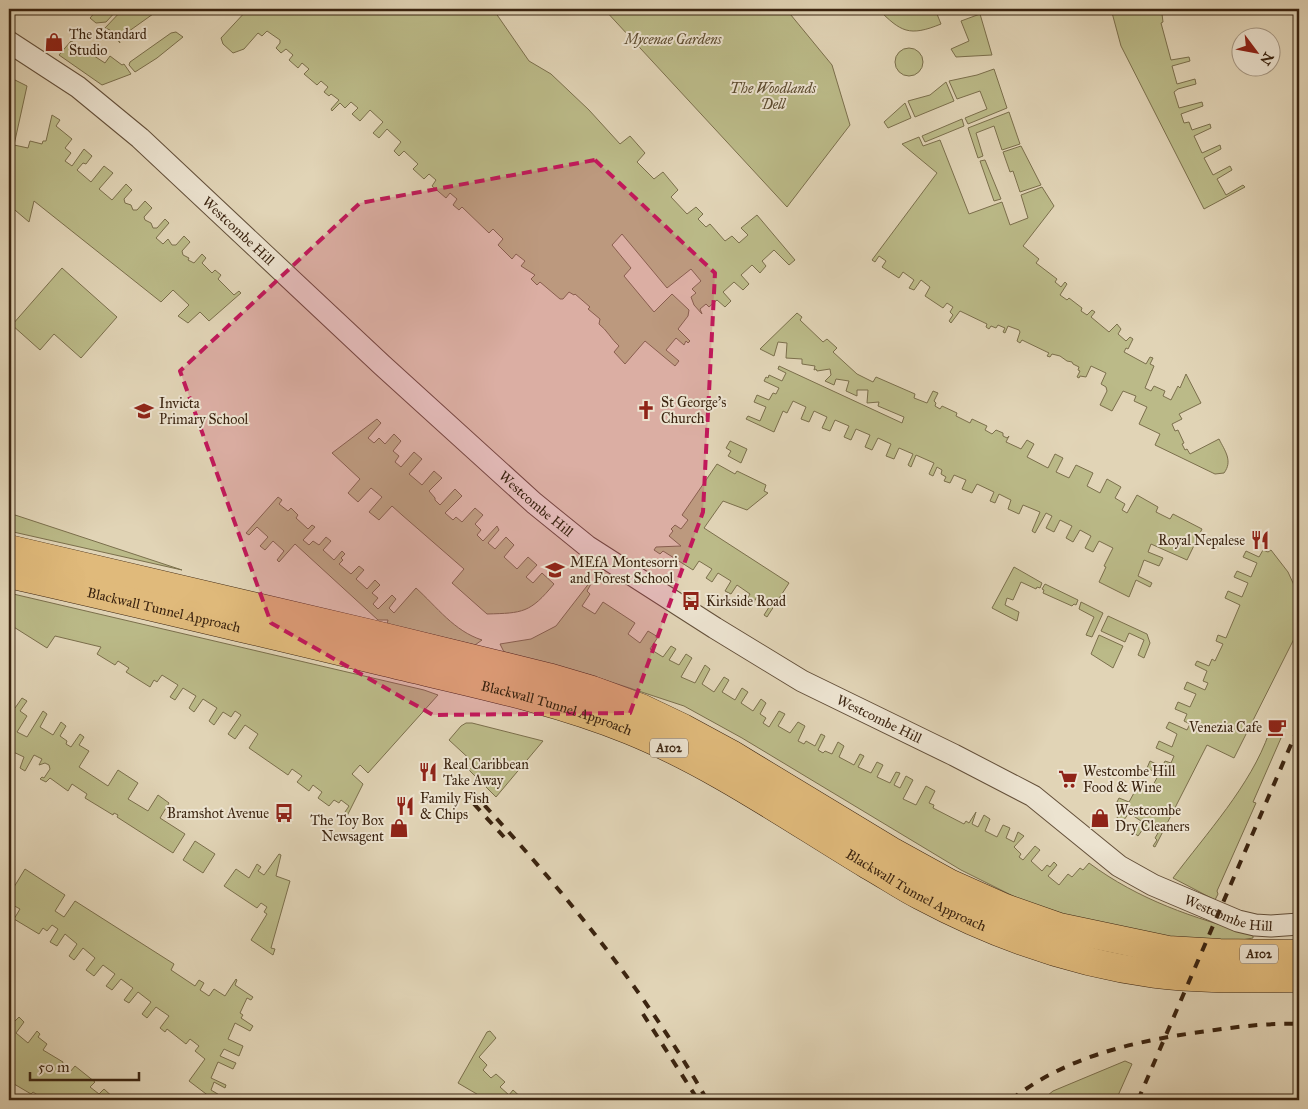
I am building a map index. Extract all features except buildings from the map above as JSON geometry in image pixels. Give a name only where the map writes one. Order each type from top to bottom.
[{"type":"highway","name":"Blackwall Tunnel Approach","points":[[9,549],[372,634],[548,677],[592,690],[641,708],[683,728],[731,754],[891,851],[949,883],[1005,908],[1060,927],[1168,950],[1299,954]]},
{"type":"highway","name":"Blackwall Tunnel Approach","points":[[9,574],[377,660],[545,701],[584,713],[630,730],[724,777],[920,896],[973,922],[1034,945],[1089,961],[1156,974],[1211,978],[1299,978]]},
{"type":"highway","points":[[1220,953],[1299,947]]},
{"type":"street","name":"Westcombe Hill","points":[[9,42],[78,87],[140,138],[223,214],[361,346],[534,503],[587,546],[722,633],[802,681],[1033,796],[1119,866],[1152,885],[1238,921],[1263,926],[1299,924]]},
{"type":"highlighted area","points":[[595,160],[715,273],[703,512],[630,713],[433,715],[271,623],[180,371],[360,203]]},
{"type":"green space","points":[[98,9],[118,9],[106,22],[96,23],[90,18]]},
{"type":"green space","points":[[123,9],[160,9],[118,39],[120,43],[110,30],[105,28]]},
{"type":"green space","points":[[248,9],[493,9],[529,61],[551,74],[589,110],[620,144],[630,136],[645,153],[637,162],[654,179],[663,172],[678,190],[671,197],[687,214],[696,207],[703,214],[698,219],[706,227],[710,224],[725,241],[732,236],[739,243],[748,235],[741,228],[757,215],[795,260],[789,265],[774,250],[762,261],[766,266],[760,273],[752,265],[741,275],[749,284],[743,290],[734,282],[723,292],[731,301],[725,307],[717,300],[709,307],[706,304],[700,309],[702,314],[694,305],[691,297],[696,293],[692,289],[701,281],[691,269],[667,288],[622,234],[612,245],[631,268],[624,276],[654,312],[672,294],[689,310],[688,316],[678,329],[690,341],[688,343],[686,341],[684,345],[676,338],[666,350],[679,361],[675,366],[645,341],[625,364],[614,352],[619,346],[599,324],[600,319],[588,309],[590,307],[575,294],[569,292],[563,299],[560,299],[540,282],[537,285],[531,279],[535,275],[521,266],[525,261],[516,254],[512,259],[498,245],[503,239],[493,229],[489,233],[462,207],[459,210],[453,205],[457,199],[450,193],[446,198],[432,186],[436,180],[429,174],[424,179],[413,169],[418,164],[404,151],[399,156],[394,151],[401,142],[387,129],[379,138],[373,133],[383,122],[370,110],[360,121],[352,114],[358,108],[351,102],[345,108],[340,103],[332,111],[331,109],[339,100],[331,94],[329,96],[324,92],[328,87],[321,81],[317,85],[304,74],[309,69],[302,63],[298,68],[289,60],[293,55],[286,49],[281,53],[276,48],[280,40],[267,31],[262,36],[258,33],[244,49],[233,53],[223,44],[221,38]]},
{"type":"green space","name":"The Woodlands Dell","points":[[604,9],[786,9],[832,65],[850,125],[787,207]]},
{"type":"green space","points":[[878,9],[935,9],[941,24],[921,30],[906,30],[893,23]]},
{"type":"green space","points":[[1111,9],[1176,9],[1176,11],[1162,14],[1163,22],[1161,23],[1171,60],[1189,57],[1190,61],[1172,66],[1177,84],[1195,79],[1196,84],[1174,92],[1179,108],[1202,102],[1203,106],[1181,114],[1184,123],[1189,122],[1192,130],[1210,124],[1211,128],[1194,136],[1202,153],[1220,145],[1221,149],[1204,158],[1213,175],[1230,166],[1232,170],[1217,179],[1226,195],[1243,185],[1245,187],[1204,209],[1121,46]]},
{"type":"green space","points":[[980,14],[992,55],[956,57],[951,49],[969,41],[961,21]]},
{"type":"green space","points":[[176,32],[183,37],[157,58],[135,72],[129,65],[130,62],[171,33]]},
{"type":"green space","points":[[71,41],[105,63],[110,56],[122,65],[124,64],[131,74],[102,85],[59,55]]},
{"type":"green space","points":[[909,48],[919,52],[923,62],[919,72],[909,76],[899,72],[895,62],[899,52]]},
{"type":"green space","points":[[994,69],[1007,108],[968,124],[965,118],[987,109],[980,91],[957,99],[949,81]]},
{"type":"green space","points":[[9,77],[27,86],[14,145],[28,148],[30,141],[42,144],[43,141],[46,141],[52,115],[60,120],[56,126],[72,139],[65,148],[71,153],[65,161],[72,166],[84,149],[92,156],[86,164],[83,163],[77,170],[91,182],[104,166],[113,173],[99,189],[112,200],[126,184],[132,190],[124,199],[125,203],[131,205],[133,210],[137,210],[145,201],[152,208],[144,217],[145,220],[151,223],[153,228],[157,228],[165,219],[169,223],[156,238],[163,244],[168,239],[172,245],[176,245],[184,236],[190,242],[182,251],[183,255],[189,258],[188,260],[194,263],[202,254],[206,258],[202,263],[212,273],[215,270],[221,275],[218,279],[234,295],[239,291],[241,293],[209,321],[200,312],[188,323],[178,316],[189,305],[173,290],[161,302],[34,201],[29,222],[9,205]]},
{"type":"green space","points":[[946,82],[954,101],[915,117],[908,101],[930,95]]},
{"type":"green space","points":[[905,103],[911,118],[888,128],[884,122]]},
{"type":"green space","points":[[1009,112],[1020,144],[1002,150],[994,126],[976,133],[983,156],[978,158],[968,128]]},
{"type":"green space","points":[[962,119],[964,126],[925,142],[922,136]]},
{"type":"green space","points":[[919,137],[923,146],[940,140],[969,214],[1002,202],[1010,225],[1028,218],[1021,195],[1042,187],[1054,206],[1023,246],[1039,259],[1036,263],[1057,279],[1055,282],[1061,287],[1065,282],[1067,284],[1060,295],[1067,300],[1069,298],[1082,308],[1081,311],[1087,315],[1092,310],[1095,312],[1091,317],[1109,332],[1117,324],[1121,329],[1118,334],[1126,341],[1130,337],[1133,339],[1128,349],[1126,348],[1124,352],[1146,364],[1150,357],[1153,358],[1150,364],[1154,366],[1145,388],[1151,391],[1154,386],[1165,391],[1163,396],[1171,400],[1178,386],[1180,388],[1186,374],[1201,403],[1179,414],[1182,419],[1172,424],[1175,431],[1178,430],[1185,450],[1187,449],[1190,454],[1219,439],[1228,460],[1227,469],[1224,473],[1215,474],[1155,445],[1160,434],[1139,424],[1147,407],[1134,401],[1136,396],[1123,391],[1112,411],[1100,405],[1107,391],[1106,387],[1101,384],[1106,373],[1091,366],[1086,377],[1080,376],[1079,378],[1077,377],[1080,371],[1078,370],[1079,367],[1060,356],[1052,354],[1050,357],[1047,356],[1049,353],[1022,340],[1020,343],[1017,341],[1019,330],[1008,326],[1005,333],[1003,332],[1005,328],[998,325],[996,328],[991,326],[989,329],[986,327],[987,324],[960,311],[951,323],[949,321],[953,315],[950,312],[953,307],[947,303],[943,308],[925,296],[930,287],[921,280],[914,290],[909,288],[914,280],[903,272],[899,278],[882,267],[886,261],[879,256],[875,262],[872,260],[937,173],[902,144]]},
{"type":"green space","points":[[1021,146],[1041,185],[1020,192],[1013,171],[1010,172],[1003,152]]},
{"type":"green space","points":[[985,160],[1001,199],[994,201],[980,161]]},
{"type":"green space","points":[[62,268],[117,317],[81,358],[54,334],[40,350],[12,325]]},
{"type":"green space","points":[[797,313],[802,317],[800,320],[823,342],[827,339],[837,348],[833,352],[857,374],[873,382],[876,377],[915,394],[914,398],[927,403],[933,391],[938,393],[934,401],[936,403],[935,406],[940,409],[942,406],[957,413],[956,416],[970,423],[972,419],[987,426],[985,430],[992,434],[996,430],[1003,433],[1003,436],[1007,438],[1009,436],[1006,442],[1021,449],[1027,440],[1034,444],[1027,457],[1048,468],[1055,454],[1063,458],[1056,472],[1069,478],[1076,465],[1093,473],[1087,486],[1100,493],[1107,479],[1121,487],[1115,498],[1125,504],[1122,510],[1127,513],[1137,495],[1158,507],[1156,512],[1170,519],[1173,514],[1202,529],[1187,560],[1151,544],[1148,552],[1163,558],[1159,566],[1144,560],[1138,576],[1152,583],[1150,587],[1136,580],[1129,597],[1099,582],[1113,548],[1099,541],[1093,552],[1085,548],[1091,536],[1080,530],[1073,542],[1066,538],[1072,526],[1060,520],[1054,532],[1046,528],[1052,516],[1046,513],[1035,533],[1032,531],[1040,512],[1023,505],[1019,514],[1008,509],[1011,500],[999,494],[995,503],[990,501],[994,492],[977,484],[972,493],[962,489],[966,480],[954,475],[950,483],[944,481],[946,477],[941,474],[942,470],[937,467],[933,476],[929,474],[934,463],[916,455],[911,467],[908,465],[913,454],[899,448],[894,459],[886,456],[891,444],[878,438],[872,450],[865,447],[870,435],[856,429],[851,440],[844,437],[849,426],[835,420],[830,431],[822,428],[827,417],[814,411],[809,422],[801,419],[806,407],[793,401],[787,413],[783,411],[774,432],[746,419],[748,416],[760,421],[766,407],[754,402],[757,395],[769,400],[773,393],[776,394],[779,388],[764,381],[769,375],[782,381],[786,373],[778,369],[779,366],[902,423],[904,417],[878,406],[879,402],[867,403],[868,390],[857,390],[857,396],[846,391],[849,381],[836,379],[834,385],[825,381],[831,375],[830,369],[817,371],[816,369],[814,370],[815,366],[802,364],[802,359],[786,358],[787,343],[778,342],[774,356],[760,349]]},
{"type":"green space","points":[[377,419],[381,423],[368,438],[374,443],[379,438],[385,444],[394,434],[401,441],[393,451],[399,456],[395,462],[401,467],[414,452],[422,459],[409,474],[422,485],[434,471],[442,478],[429,491],[440,505],[455,489],[462,496],[445,513],[453,520],[456,517],[462,522],[475,508],[483,515],[475,524],[481,530],[477,535],[483,541],[497,526],[499,530],[488,543],[495,549],[506,537],[514,545],[504,557],[517,569],[528,557],[537,565],[526,577],[533,583],[542,573],[554,584],[546,594],[532,606],[518,612],[487,614],[452,583],[464,569],[392,506],[379,520],[369,512],[382,497],[371,488],[358,502],[348,493],[360,479],[332,453]]},
{"type":"green space","points":[[730,441],[747,449],[741,463],[728,456],[731,451],[726,448]]},
{"type":"green space","points":[[717,464],[735,474],[737,471],[766,485],[764,491],[768,493],[747,510],[723,501],[704,528],[789,583],[767,617],[764,615],[771,604],[758,595],[751,607],[745,603],[750,594],[737,585],[731,594],[725,591],[731,581],[718,573],[712,582],[706,578],[712,569],[699,561],[693,570],[663,551],[660,554],[654,550],[656,547],[681,546],[669,536],[673,531],[671,529],[675,525],[681,529],[688,520],[682,515]]},
{"type":"green space","points":[[278,497],[282,500],[279,504],[288,511],[291,508],[298,515],[296,518],[308,529],[312,525],[315,527],[303,540],[309,545],[313,541],[319,545],[326,537],[331,541],[323,550],[334,560],[342,551],[345,554],[339,564],[351,574],[359,566],[364,570],[356,579],[367,589],[375,580],[380,585],[372,593],[378,598],[373,604],[378,609],[392,595],[396,599],[389,608],[394,613],[416,588],[454,625],[482,640],[475,645],[387,624],[388,620],[378,620],[295,544],[279,562],[277,560],[284,551],[273,541],[265,550],[260,546],[268,537],[257,527],[249,535],[246,533]]},
{"type":"green space","points":[[9,513],[182,570],[9,531]]},
{"type":"green space","points":[[1263,550],[1268,552],[1271,550],[1288,572],[1299,596],[1299,629],[1234,758],[1207,745],[1155,847],[1153,846],[1157,840],[1155,838],[1158,833],[1146,825],[1138,836],[1133,832],[1141,821],[1129,813],[1121,824],[1116,819],[1121,813],[1117,810],[1119,807],[1116,804],[1119,798],[1129,802],[1140,782],[1152,787],[1159,774],[1147,768],[1150,761],[1162,767],[1165,761],[1171,763],[1174,756],[1156,748],[1159,741],[1172,747],[1177,734],[1166,728],[1169,722],[1187,730],[1190,724],[1184,721],[1187,714],[1175,709],[1178,702],[1190,707],[1196,694],[1184,689],[1187,682],[1205,690],[1208,683],[1203,681],[1207,671],[1195,665],[1197,661],[1209,666],[1212,659],[1215,661],[1223,644],[1216,641],[1218,635],[1226,638],[1240,605],[1225,598],[1228,591],[1242,597],[1248,583],[1234,577],[1237,571],[1251,577],[1257,563],[1243,557],[1246,551],[1259,557]]},
{"type":"green space","points":[[1014,567],[1042,583],[1040,588],[1037,587],[1036,589],[1021,582],[1013,600],[1007,598],[1005,605],[1019,612],[1017,621],[992,608]]},
{"type":"green space","points":[[590,582],[591,584],[587,591],[590,594],[582,606],[595,614],[603,602],[635,623],[628,634],[640,643],[648,631],[658,637],[650,649],[663,657],[671,646],[676,649],[669,660],[679,665],[686,654],[692,658],[681,677],[695,683],[705,665],[710,669],[702,684],[714,692],[724,677],[729,680],[722,692],[735,700],[742,688],[748,692],[741,703],[753,711],[761,699],[766,703],[760,714],[766,718],[763,723],[769,727],[779,711],[785,714],[778,726],[790,733],[798,722],[805,726],[798,741],[804,744],[806,741],[815,746],[821,734],[825,736],[818,750],[823,753],[825,751],[832,754],[838,742],[844,746],[839,757],[854,765],[860,754],[864,756],[858,767],[871,773],[877,762],[883,765],[877,777],[890,783],[896,772],[900,773],[894,785],[900,788],[906,776],[913,780],[903,799],[916,805],[926,786],[935,791],[929,803],[934,805],[933,808],[964,824],[966,821],[969,823],[976,812],[972,824],[978,827],[984,815],[990,819],[985,831],[997,837],[1003,825],[1010,828],[1006,838],[1014,842],[1018,832],[1024,836],[1014,847],[1021,854],[1019,857],[1023,860],[1035,846],[1040,850],[1031,861],[1042,871],[1047,865],[1050,867],[1054,862],[1057,865],[1048,876],[1059,885],[1068,874],[1072,877],[1080,868],[1083,870],[1089,863],[1147,898],[1188,914],[1253,934],[1253,938],[1230,942],[1159,937],[1085,921],[1021,900],[961,870],[742,738],[684,706],[590,675],[504,652],[500,644],[531,639],[556,626]]},
{"type":"green space","points":[[1045,584],[1078,600],[1076,605],[1072,606],[1043,593],[1044,590],[1042,589]]},
{"type":"green space","points":[[9,593],[424,690],[438,695],[368,773],[360,765],[352,774],[363,784],[345,820],[343,815],[349,806],[341,800],[339,803],[334,800],[329,806],[318,798],[322,792],[313,785],[309,791],[297,782],[302,776],[292,769],[288,775],[249,748],[258,734],[245,725],[235,739],[228,734],[241,715],[235,711],[231,717],[223,712],[214,725],[209,721],[217,708],[203,699],[194,712],[189,708],[196,696],[183,688],[175,700],[170,697],[178,685],[162,675],[157,682],[154,680],[150,687],[126,672],[129,668],[118,661],[115,665],[97,654],[101,647],[55,636],[47,648],[9,624]]},
{"type":"green space","points":[[1081,602],[1103,613],[1092,637],[1086,635],[1094,617],[1079,609]]},
{"type":"green space","points":[[1108,616],[1147,634],[1150,643],[1144,658],[1138,655],[1144,640],[1129,633],[1125,642],[1101,631]]},
{"type":"green space","points":[[1099,635],[1123,646],[1113,668],[1091,654]]},
{"type":"green space","points":[[22,698],[27,701],[20,711],[27,716],[17,732],[27,737],[43,711],[47,714],[40,727],[53,735],[61,722],[66,726],[60,736],[67,741],[66,744],[71,747],[80,734],[84,737],[79,745],[89,751],[79,767],[108,786],[118,770],[138,783],[128,799],[148,811],[158,795],[169,803],[160,818],[185,834],[173,853],[117,817],[118,815],[114,813],[113,815],[85,798],[87,794],[72,784],[68,791],[50,778],[46,782],[40,779],[44,778],[50,769],[49,765],[45,763],[39,765],[42,759],[34,755],[25,771],[20,768],[24,757],[9,750],[9,704],[15,708]]},
{"type":"green space","points":[[466,723],[543,741],[496,797],[469,770],[475,764],[449,740]]},
{"type":"green space","points":[[1269,733],[1281,738],[1253,802],[1256,803],[1217,891],[1218,894],[1215,900],[1173,878],[1239,790],[1261,752]]},
{"type":"green space","points":[[195,841],[215,854],[203,873],[183,860]]},
{"type":"green space","points":[[279,854],[281,855],[276,876],[290,881],[271,948],[275,949],[273,955],[251,940],[267,914],[264,912],[267,907],[261,903],[257,908],[224,886],[236,869],[249,878],[257,864],[261,867],[258,871],[264,875]]},
{"type":"green space","points":[[25,869],[65,895],[55,911],[64,917],[75,901],[174,964],[171,970],[195,986],[199,980],[204,983],[200,990],[209,996],[214,989],[225,996],[236,979],[235,985],[253,997],[251,1000],[247,998],[240,1013],[243,1015],[241,1018],[253,1026],[250,1031],[235,1023],[228,1039],[243,1046],[239,1056],[224,1049],[220,1056],[236,1063],[233,1069],[218,1062],[211,1078],[226,1085],[225,1088],[214,1082],[211,1090],[221,1096],[219,1100],[214,1100],[189,1081],[205,1059],[195,1051],[199,1046],[190,1039],[186,1044],[167,1029],[165,1032],[160,1028],[169,1016],[156,1007],[147,1018],[142,1014],[151,1002],[138,992],[129,1003],[124,1000],[133,988],[121,979],[112,990],[106,986],[115,974],[103,965],[94,976],[86,970],[95,958],[83,948],[74,960],[69,956],[77,944],[65,934],[57,946],[50,942],[58,929],[52,925],[47,931],[43,928],[39,934],[14,919],[20,909],[9,903],[9,884],[14,887]]},
{"type":"green space","points":[[19,1017],[24,1022],[16,1033],[28,1043],[37,1031],[40,1034],[38,1037],[47,1044],[43,1050],[63,1062],[62,1065],[70,1072],[75,1066],[95,1082],[90,1087],[99,1094],[104,1089],[116,1100],[41,1100],[42,1098],[33,1092],[31,1094],[9,1081],[14,1075],[9,1071],[9,1027]]},
{"type":"green space","points":[[490,1031],[496,1038],[479,1057],[487,1065],[483,1070],[491,1078],[496,1074],[505,1082],[500,1087],[509,1095],[513,1090],[524,1100],[487,1100],[458,1083],[487,1032]]},
{"type":"green space","points":[[1125,1061],[1132,1064],[1116,1100],[1042,1100],[1053,1091]]},
{"type":"railway","points":[[1138,1100],[1299,726]]},
{"type":"railway","points":[[460,779],[495,816],[593,932],[653,1014],[707,1100]]},
{"type":"railway","points":[[474,804],[504,837]]},
{"type":"railway","points":[[643,1014],[698,1100]]},
{"type":"railway","points":[[1011,1100],[1033,1084],[1057,1071],[1108,1051],[1162,1038],[1236,1027],[1299,1024]]},
{"type":"place","name":"The Standard Studio","points":[[54,42]]},
{"type":"place","name":"St George's Church","points":[[646,410]]},
{"type":"place","name":"Invicta Primary School","points":[[144,411]]},
{"type":"place","name":"Royal Nepalese","points":[[1260,540]]},
{"type":"place","name":"MEfA Montesorri and Forest School","points":[[555,570]]},
{"type":"place","name":"Kirkside Road","points":[[691,601]]},
{"type":"place","name":"Venezia Cafe","points":[[1277,727]]},
{"type":"place","name":"Real Caribbean Take Away","points":[[428,772]]},
{"type":"place","name":"Westcombe Hill Food & Wine","points":[[1068,779]]},
{"type":"place","name":"Family Fish & Chips","points":[[405,806]]},
{"type":"place","name":"Bramshot Avenue","points":[[284,813]]},
{"type":"place","name":"Westcombe Dry Cleaners","points":[[1100,818]]},
{"type":"place","name":"The Toy Box Newsagent","points":[[399,828]]},
{"type":"park label","name":"Mycenae Gardens","points":[[673,39]]}]
